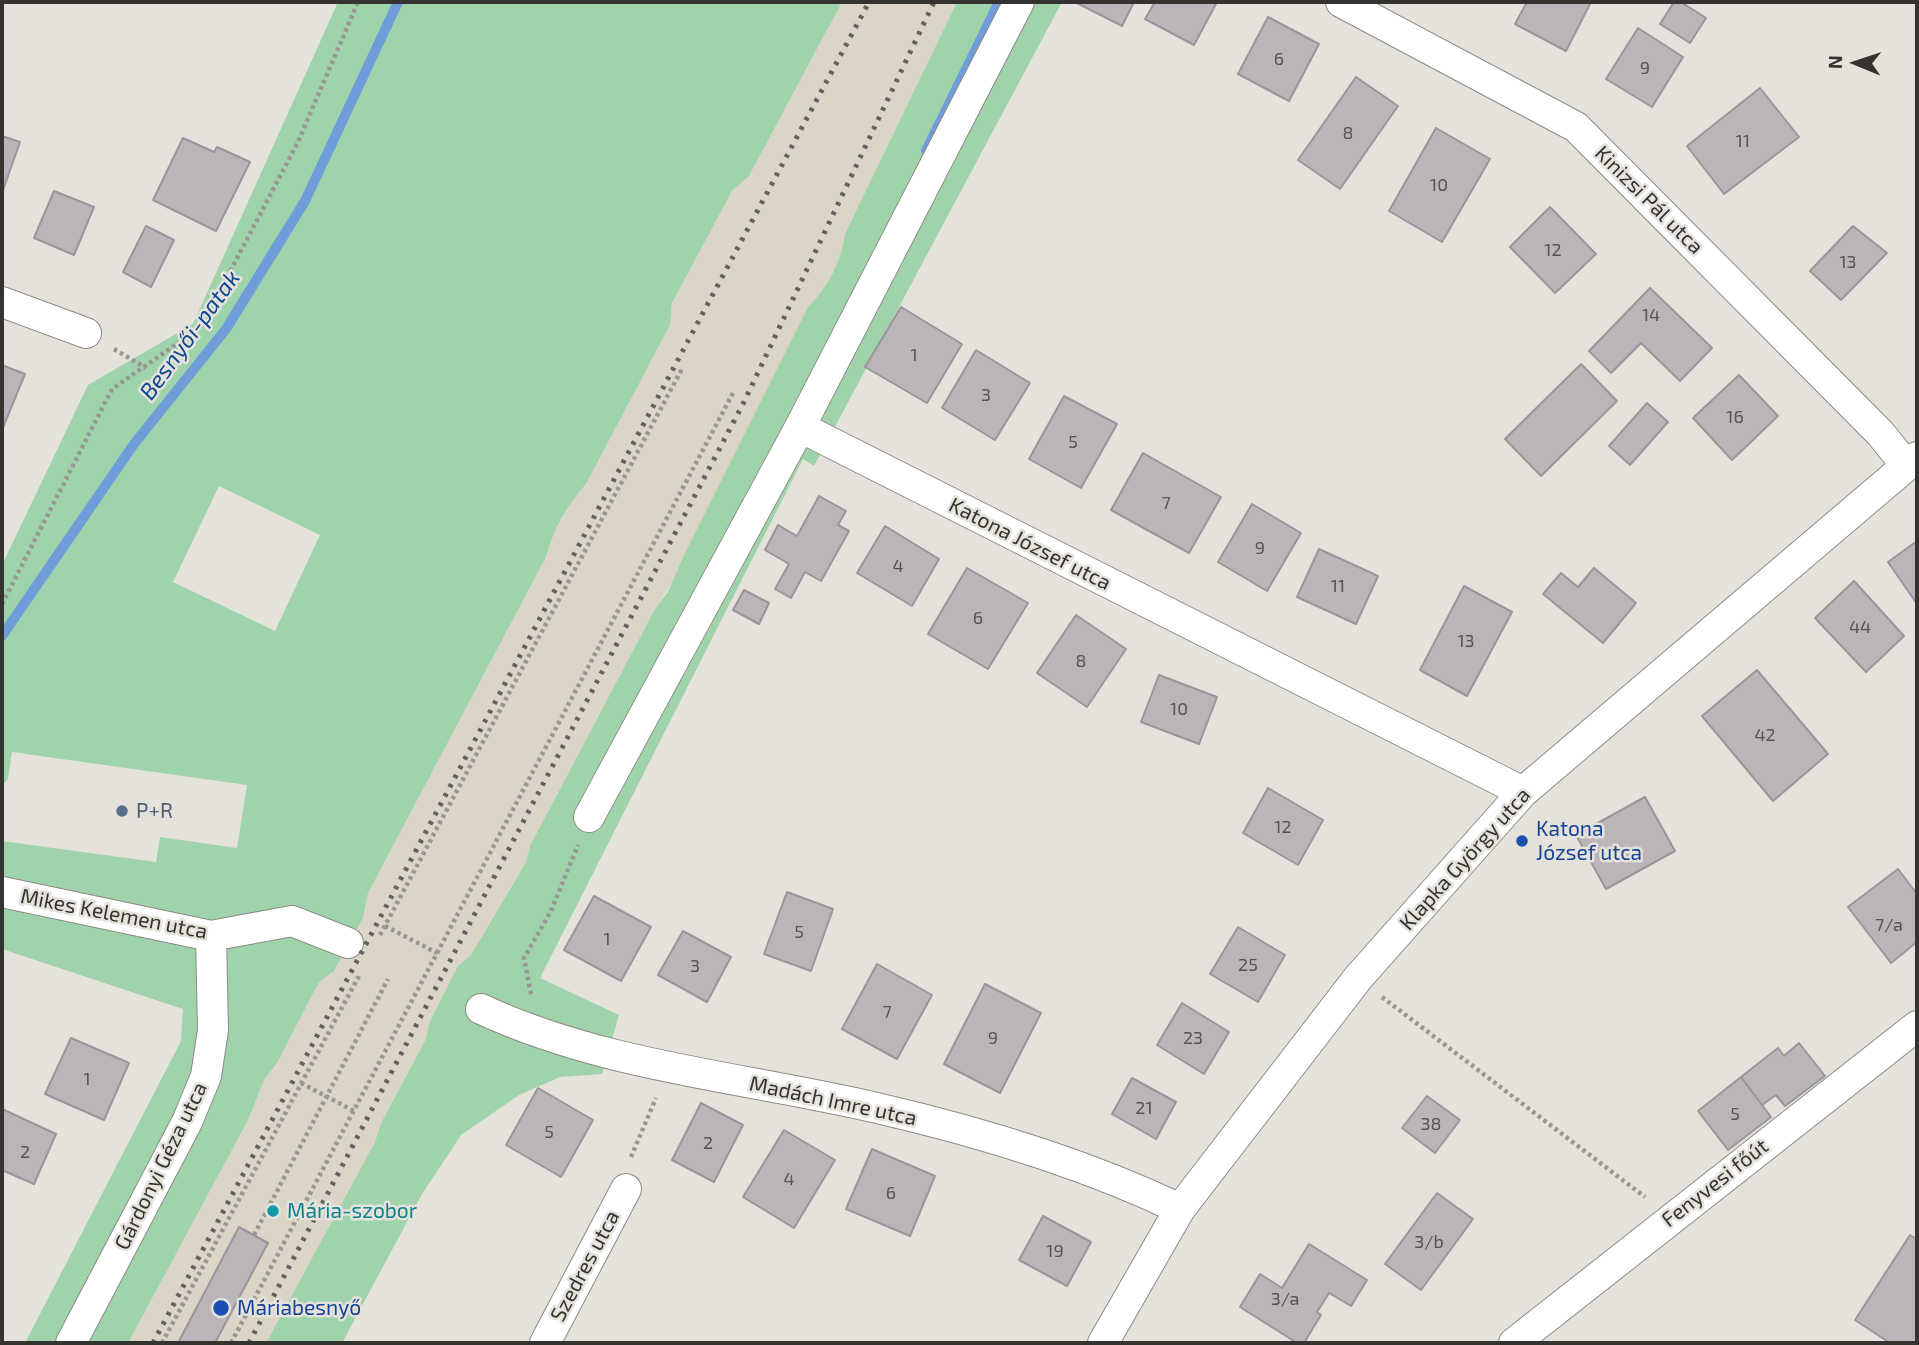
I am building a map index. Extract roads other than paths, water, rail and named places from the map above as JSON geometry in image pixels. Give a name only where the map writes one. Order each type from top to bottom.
[{"type":"street","points":[[589,817],[800,427],[1019,2]]},
{"type":"street","name":"Kinizsi Pál utca","points":[[1341,2],[1576,127],[1880,433],[1912,461]]},
{"type":"street","points":[[2,302],[86,333]]},
{"type":"street","name":"Katona József utca","points":[[800,427],[1523,792]]},
{"type":"street","name":"Klapka György utca","points":[[1103,1343],[1180,1209],[1358,978],[1523,792],[1912,461]]},
{"type":"street","name":"Mikes Kelemen utca","points":[[2,891],[211,936],[292,921],[357,952]]},
{"type":"street","name":"Gárdonyi Géza utca","points":[[71,1343],[187,1122],[206,1076],[213,1030],[211,936]]},
{"type":"street","name":"Madách Imre utca","points":[[481,1009],[544,1035],[670,1067],[878,1108],[1003,1142],[1126,1184],[1180,1209]]},
{"type":"street","name":"Fenyvesi főút","points":[[1514,1343],[1917,1026]]},
{"type":"street","name":"Szedres utca","points":[[545,1343],[626,1189]]},
{"type":"waterway","name":"Besnyői-patak","points":[[2,636],[134,444],[226,329],[305,201],[398,2]]},
{"type":"waterway","points":[[926,151],[999,2]]},
{"type":"railway","points":[[153,1343],[869,2]]},
{"type":"railway","points":[[249,1343],[743,404],[934,2]]},
{"type":"place","name":"P+R","points":[[122,811]]},
{"type":"place","name":"Katona József utca","points":[[1522,841]]},
{"type":"place","name":"Mária-szobor","points":[[273,1211]]},
{"type":"place","name":"Máriabesnyő","points":[[221,1308]]}]
